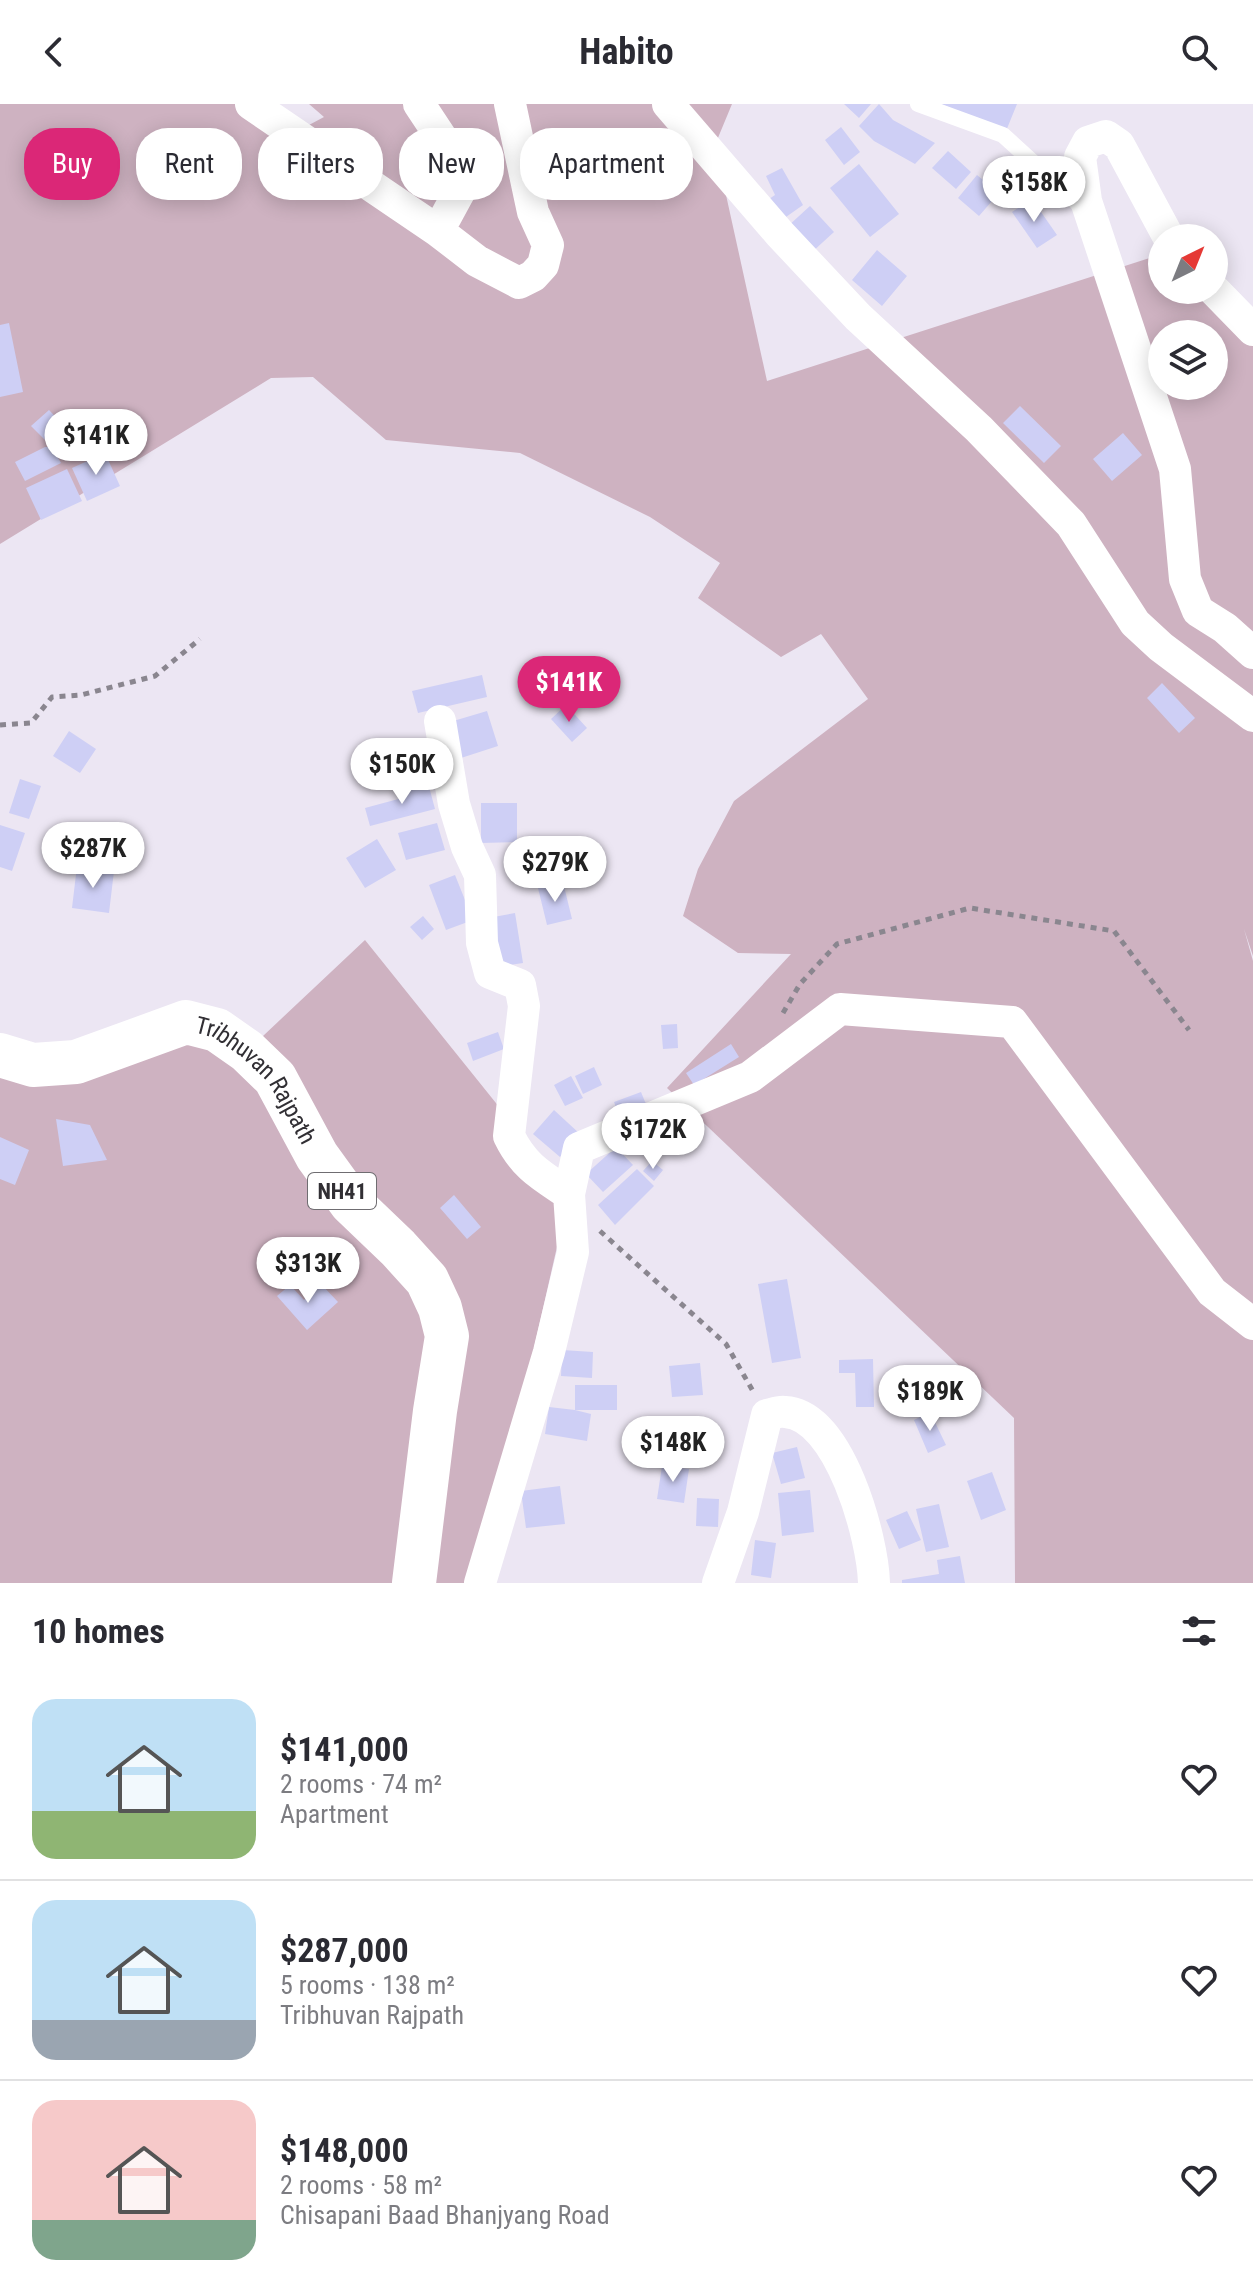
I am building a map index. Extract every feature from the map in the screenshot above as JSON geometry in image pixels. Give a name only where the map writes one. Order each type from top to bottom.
[{"type":"highway","name":"Tribhuvan Rajpath","points":[[0,1055],[33,1065],[76,1062],[186,1022],[217,1030],[247,1051],[275,1078],[317,1156],[342,1192],[427,1280],[440,1308],[447,1336],[414,1583]]},
{"type":"street","points":[[251,104],[477,261],[519,283],[533,276],[543,265],[548,245],[533,212],[510,104]]},
{"type":"street","points":[[419,104],[460,166],[463,185],[438,231]]},
{"type":"street","points":[[668,104],[780,234],[858,317],[979,429],[1071,524],[1135,623],[1161,647],[1253,716]]},
{"type":"street","points":[[1161,224],[1119,145],[1106,136],[1088,142],[1080,157],[1086,201],[1175,469],[1185,579],[1198,611],[1225,628],[1253,653]]},
{"type":"street","points":[[1228,304],[1253,330]]},
{"type":"street","points":[[440,721],[454,804],[467,847],[480,875],[482,943],[490,973],[520,985],[524,1006],[509,1136],[518,1155],[530,1169],[569,1194]]},
{"type":"street","points":[[480,1583],[549,1352],[573,1252],[569,1194],[579,1148],[750,1077],[840,1009],[1012,1022],[1212,1292],[1253,1324]]},
{"type":"street","points":[[718,1583],[743,1512],[767,1415],[786,1411],[809,1421],[827,1440],[854,1489],[874,1566],[874,1583]]},
{"type":"lane","points":[[918,104],[1003,135],[1091,215]]},
{"type":"path","points":[[0,725],[31,723],[52,697],[81,695],[155,676],[200,639]]},
{"type":"path","points":[[778,1022],[800,984],[837,944],[970,908],[1114,931],[1189,1030]]},
{"type":"path","points":[[569,1194],[599,1230],[726,1344],[767,1415]]},
{"type":"shaded area","points":[[0,104],[244,104],[282,128],[258,128],[258,200],[383,200],[383,128],[303,128],[324,117],[309,104],[732,104],[715,145],[767,381],[1148,259],[1148,304],[1228,304],[1253,330],[1253,956],[1244,929],[1253,961],[1253,1583],[1015,1583],[1014,1418],[667,1088],[791,954],[738,953],[683,916],[698,869],[734,801],[868,699],[821,634],[781,657],[698,598],[720,563],[650,517],[520,453],[386,440],[313,377],[271,378],[0,544]]},
{"type":"shaded area","points":[[365,940],[569,1194],[483,1583],[0,1583],[0,1055],[186,1022],[247,1051]]},
{"type":"building","points":[[844,104],[871,104],[859,118]]},
{"type":"building","points":[[879,104],[893,120],[935,143],[915,164],[874,141],[859,126]]},
{"type":"building","points":[[941,104],[1017,104],[1006,131]]},
{"type":"building","points":[[841,127],[860,152],[844,165],[825,140]]},
{"type":"building","points":[[948,151],[971,172],[956,189],[932,168]]},
{"type":"building","points":[[859,164],[899,214],[870,237],[830,188]]},
{"type":"building","points":[[782,168],[803,205],[776,224],[763,203],[775,195],[766,176]]},
{"type":"building","points":[[977,175],[999,193],[979,216],[958,198]]},
{"type":"building","points":[[1032,199],[1057,235],[1037,248],[1012,212]]},
{"type":"building","points":[[810,206],[834,232],[811,253],[787,227]]},
{"type":"building","points":[[877,250],[907,276],[882,306],[852,280]]},
{"type":"building","points":[[9,323],[23,392],[0,397],[0,325]]},
{"type":"building","points":[[1020,406],[1061,446],[1044,463],[1003,423]]},
{"type":"building","points":[[49,410],[67,429],[50,445],[31,426]]},
{"type":"building","points":[[1123,433],[1142,455],[1112,481],[1093,459]]},
{"type":"building","points":[[45,447],[52,447],[61,463],[25,481],[15,462]]},
{"type":"building","points":[[105,453],[120,486],[87,501],[72,468]]},
{"type":"building","points":[[67,469],[82,501],[41,520],[26,488]]},
{"type":"building","points":[[482,675],[487,697],[418,713],[412,691]]},
{"type":"building","points":[[1162,683],[1195,718],[1179,733],[1147,698]]},
{"type":"building","points":[[566,705],[587,728],[572,742],[551,719]]},
{"type":"building","points":[[487,711],[498,746],[461,758],[450,722]]},
{"type":"building","points":[[69,731],[96,749],[80,773],[53,756]]},
{"type":"building","points":[[20,779],[41,786],[29,819],[9,813]]},
{"type":"building","points":[[428,783],[435,809],[370,826],[365,808],[402,798],[400,790]]},
{"type":"building","points":[[481,803],[517,803],[517,842],[481,843]]},
{"type":"building","points":[[437,823],[445,850],[406,860],[398,833]]},
{"type":"building","points":[[0,825],[25,833],[12,871],[0,867]]},
{"type":"building","points":[[377,839],[396,870],[365,888],[346,858]]},
{"type":"building","points":[[77,866],[114,871],[109,913],[72,908]]},
{"type":"building","points":[[455,875],[473,920],[446,930],[429,885]]},
{"type":"building","points":[[563,882],[572,919],[547,925],[538,888]]},
{"type":"building","points":[[515,913],[523,963],[496,967],[488,918]]},
{"type":"building","points":[[423,916],[434,929],[422,940],[410,927]]},
{"type":"building","points":[[677,1024],[678,1048],[663,1049],[661,1025]]},
{"type":"building","points":[[498,1032],[504,1049],[473,1061],[467,1043]]},
{"type":"building","points":[[731,1044],[739,1057],[694,1085],[686,1073]]},
{"type":"building","points":[[594,1067],[602,1085],[583,1094],[575,1076]]},
{"type":"building","points":[[571,1076],[583,1098],[565,1106],[554,1085]]},
{"type":"building","points":[[641,1092],[650,1114],[623,1125],[614,1102]]},
{"type":"building","points":[[554,1110],[580,1134],[560,1157],[533,1134]]},
{"type":"building","points":[[56,1119],[90,1125],[107,1160],[63,1166]]},
{"type":"building","points":[[0,1137],[29,1150],[15,1185],[0,1179]]},
{"type":"building","points":[[616,1147],[633,1165],[603,1192],[586,1174]]},
{"type":"building","points":[[652,1161],[663,1170],[654,1181],[643,1171]]},
{"type":"building","points":[[637,1169],[654,1186],[615,1225],[598,1205]]},
{"type":"building","points":[[454,1195],[481,1227],[467,1239],[440,1208]]},
{"type":"building","points":[[787,1279],[801,1358],[772,1363],[758,1284]]},
{"type":"building","points":[[321,1284],[338,1302],[307,1330],[277,1296],[290,1285],[304,1300]]},
{"type":"building","points":[[562,1350],[593,1352],[592,1378],[561,1376]]},
{"type":"building","points":[[873,1359],[874,1407],[856,1407],[855,1373],[839,1373],[839,1360]]},
{"type":"building","points":[[700,1363],[703,1395],[672,1397],[669,1366]]},
{"type":"building","points":[[929,1374],[936,1405],[920,1409],[913,1377]]},
{"type":"building","points":[[575,1385],[617,1385],[617,1410],[575,1410]]},
{"type":"building","points":[[549,1407],[591,1414],[587,1441],[545,1434]]},
{"type":"building","points":[[930,1412],[946,1445],[928,1453],[914,1420]]},
{"type":"building","points":[[797,1447],[805,1478],[781,1484],[772,1453]]},
{"type":"building","points":[[662,1466],[689,1469],[684,1503],[657,1499]]},
{"type":"building","points":[[992,1472],[1006,1510],[981,1520],[967,1481]]},
{"type":"building","points":[[560,1486],[565,1524],[526,1528],[521,1491]]},
{"type":"building","points":[[810,1490],[814,1532],[782,1536],[778,1493]]},
{"type":"building","points":[[697,1498],[719,1499],[718,1527],[696,1526]]},
{"type":"building","points":[[939,1504],[949,1547],[926,1552],[916,1509]]},
{"type":"building","points":[[907,1511],[921,1540],[899,1549],[886,1520]]},
{"type":"building","points":[[755,1540],[776,1543],[771,1578],[751,1575]]},
{"type":"building","points":[[960,1556],[965,1583],[902,1583],[902,1580],[939,1574],[937,1560]]}]
